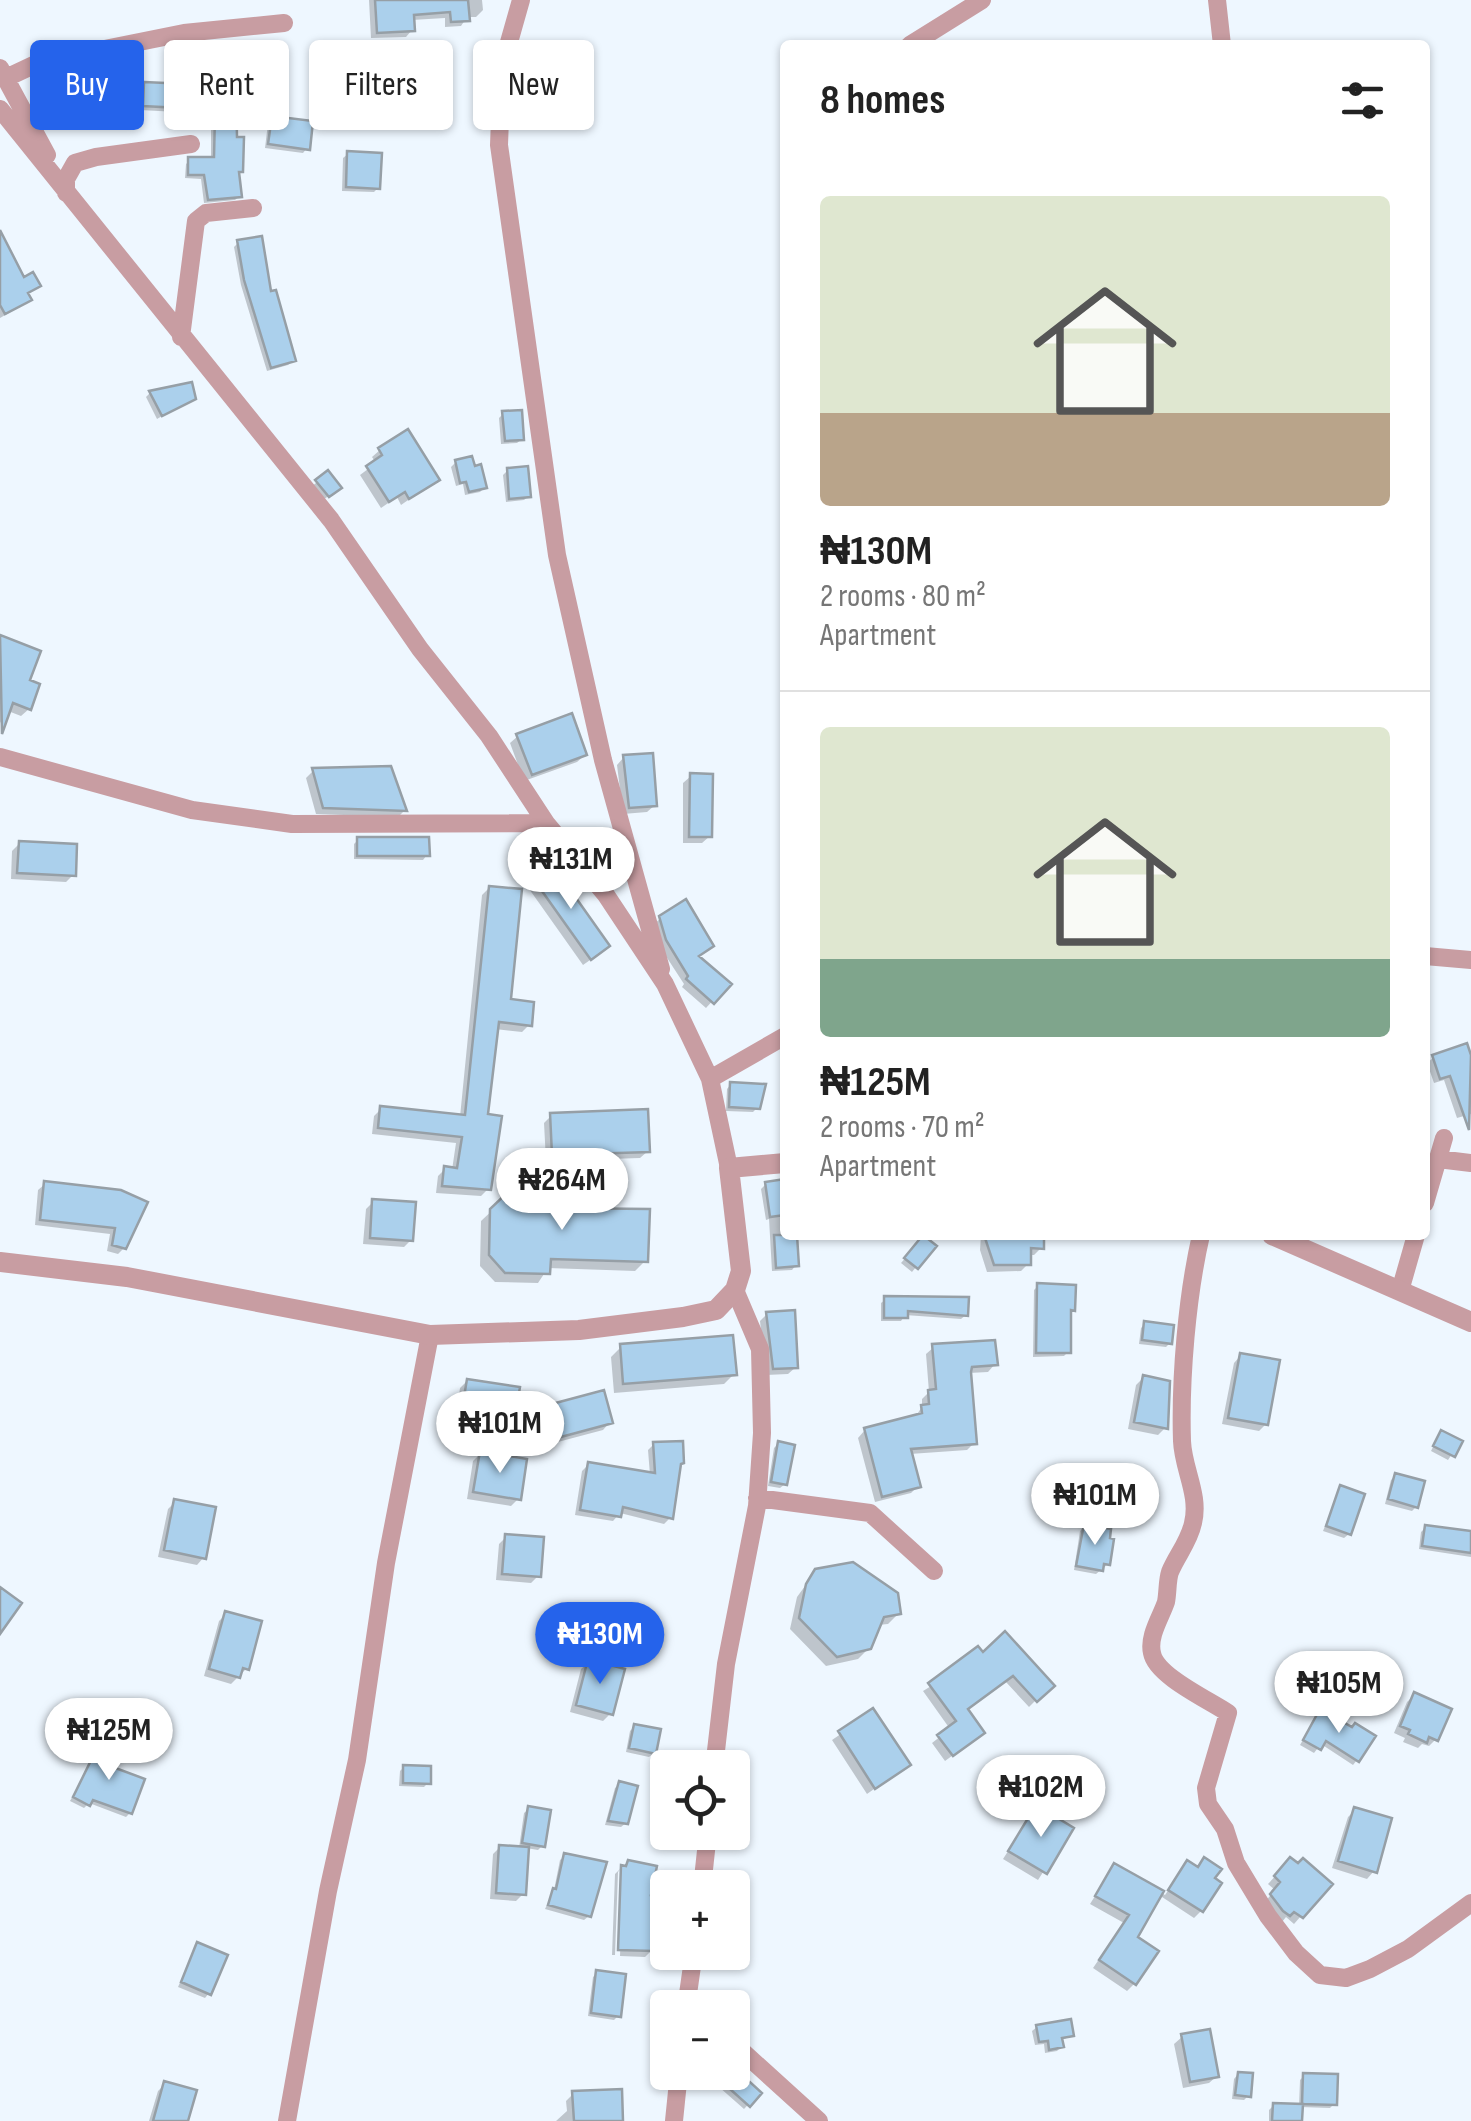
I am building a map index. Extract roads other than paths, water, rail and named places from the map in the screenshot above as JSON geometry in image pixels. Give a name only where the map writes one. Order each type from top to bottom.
[{"type":"street","points":[[521,0],[502,67],[499,144],[557,555],[604,760],[665,984]]},
{"type":"street","points":[[918,40],[982,0]]},
{"type":"street","points":[[1217,0],[1221,40]]},
{"type":"street","points":[[52,176],[47,155],[3,73],[184,33],[284,23]]},
{"type":"street","points":[[0,109],[331,520],[420,649],[489,736],[546,823],[606,895],[665,984],[710,1079],[729,1168],[741,1255],[735,1290],[716,1310],[579,1330],[430,1334],[126,1277],[2,1266]]},
{"type":"street","points":[[66,193],[66,180],[75,163],[191,144]]},
{"type":"street","points":[[181,336],[196,220],[206,213],[254,208]]},
{"type":"street","points":[[0,756],[192,810],[292,824],[546,823]]},
{"type":"street","points":[[1430,956],[1471,960]]},
{"type":"street","points":[[710,1079],[780,1039]]},
{"type":"street","points":[[1430,1186],[1444,1138]]},
{"type":"street","points":[[1438,1159],[1471,1162]]},
{"type":"street","points":[[729,1168],[780,1163]]},
{"type":"street","points":[[1199,1240],[1192,1274],[1182,1440],[1195,1501],[1194,1522],[1188,1542],[1169,1574],[1167,1598],[1151,1644],[1152,1658],[1170,1676],[1228,1713],[1206,1788],[1208,1804],[1226,1829],[1236,1863],[1268,1916],[1296,1953],[1320,1975],[1346,1978],[1370,1970],[1408,1949],[1471,1903]]},
{"type":"street","points":[[1283,1240],[1471,1322]]},
{"type":"street","points":[[1400,1291],[1415,1240]]},
{"type":"street","points":[[716,1750],[726,1664],[757,1498],[764,1384],[760,1350],[735,1290]]},
{"type":"street","points":[[287,2121],[328,1890],[357,1760],[386,1562],[430,1334]]},
{"type":"street","points":[[757,1498],[870,1513],[934,1571]]},
{"type":"street","points":[[750,2058],[820,2121]]},
{"type":"street","points":[[674,2121],[677,2090]]}]
